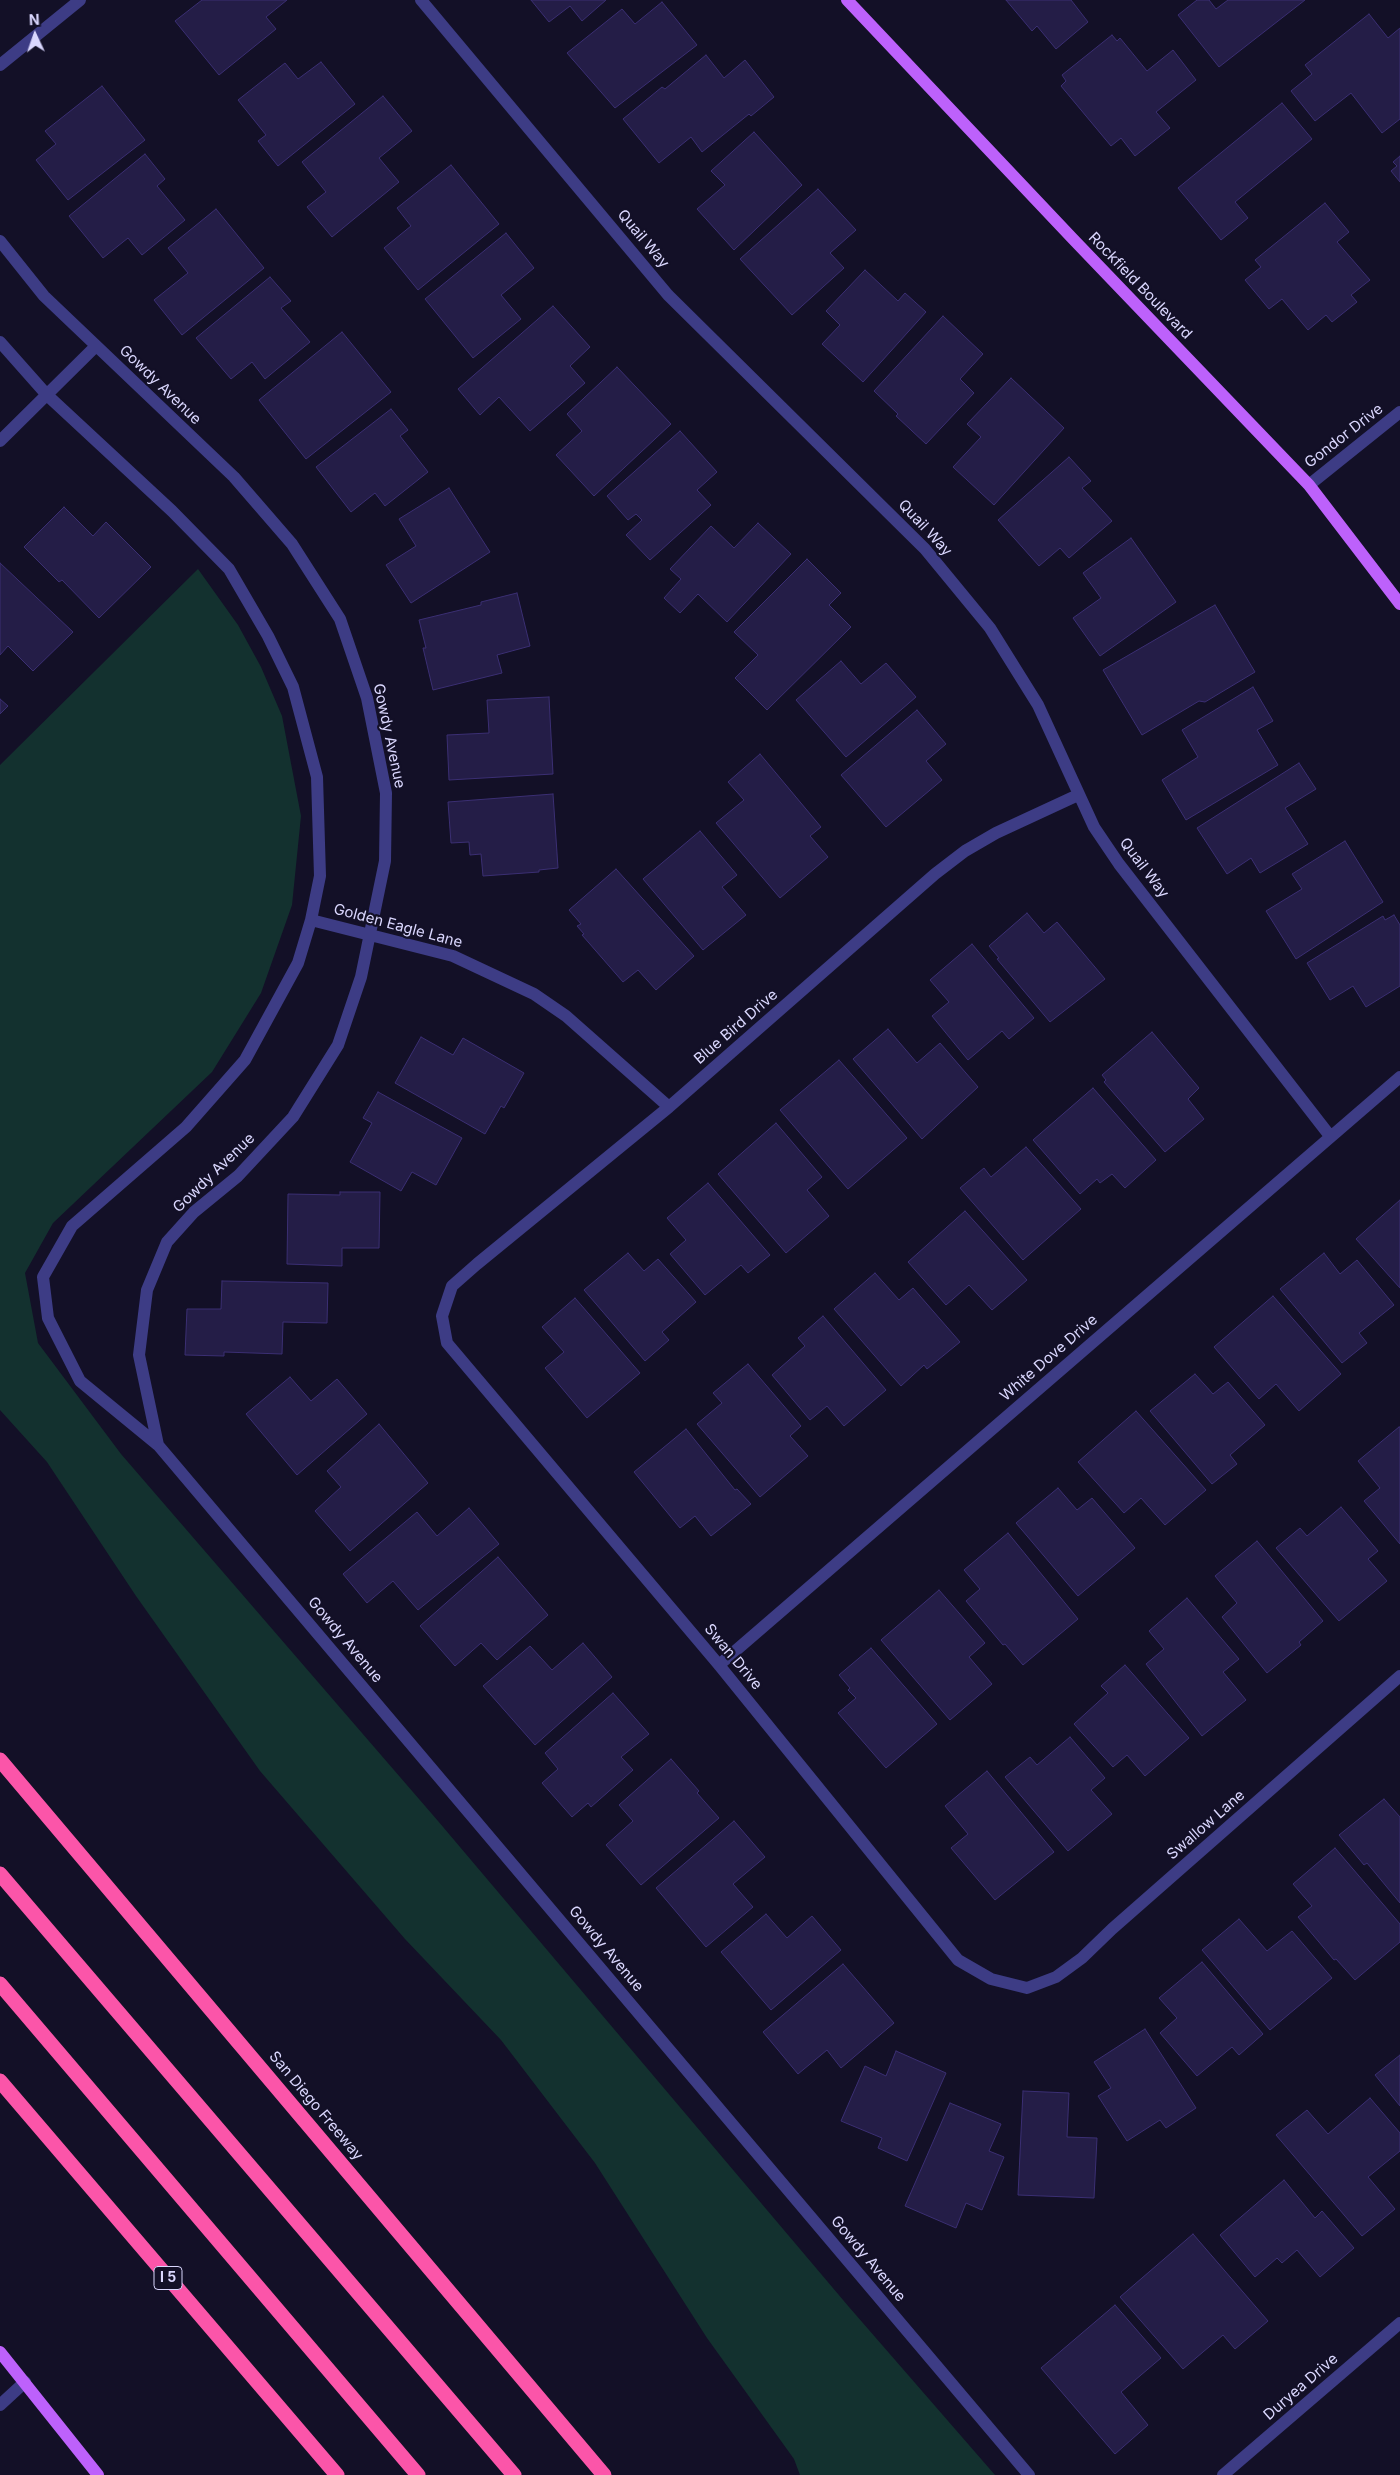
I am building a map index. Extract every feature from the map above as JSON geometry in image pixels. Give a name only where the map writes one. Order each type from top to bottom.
[{"type":"highway","name":"San Diego Freeway","points":[[0,1760],[604,2475]]},
{"type":"highway","points":[[0,1874],[514,2475]]},
{"type":"highway","points":[[0,1984],[418,2475]]},
{"type":"highway","name":"I 5","points":[[0,2081],[337,2475]]},
{"type":"main road","name":"Rockfield Boulevard","points":[[847,0],[1072,239],[1309,485],[1400,604]]},
{"type":"main road","points":[[0,2352],[98,2475]]},
{"type":"street","points":[[0,65],[80,0]]},
{"type":"street","name":"Quail Way","points":[[421,0],[668,295],[925,549],[990,628],[1038,705],[1094,827],[1119,864],[1330,1136]]},
{"type":"street","name":"Gowdy Avenue","points":[[0,241],[44,296],[234,477],[292,544],[340,619],[367,698],[386,793],[385,861],[360,976],[338,1045],[293,1117],[238,1176],[194,1212],[167,1242],[147,1290],[139,1355],[158,1445]]},
{"type":"street","name":"Gowdy Avenue","points":[[0,342],[47,395],[172,511],[229,569],[268,636],[293,688],[317,777],[320,876],[311,920],[298,963],[245,1060],[186,1127],[72,1226],[43,1277],[48,1318],[80,1380],[158,1445],[1029,2475]]},
{"type":"street","points":[[0,441],[96,346]]},
{"type":"street","name":"Gondor Drive","points":[[1309,485],[1400,412]]},
{"type":"street","name":"Blue Bird Drive","points":[[442,1316],[452,1286],[669,1107],[935,874],[965,851],[996,833],[1078,794]]},
{"type":"street","name":"Golden Eagle Lane","points":[[311,920],[453,956],[534,994],[566,1016],[669,1107]]},
{"type":"street","name":"White Dove Drive","points":[[719,1666],[1400,1077]]},
{"type":"street","name":"Swan Drive","points":[[442,1316],[447,1343],[719,1666],[958,1960],[991,1979],[1027,1988]]},
{"type":"street","name":"Swallow Lane","points":[[1027,1988],[1056,1977],[1082,1958],[1112,1929],[1400,1676]]},
{"type":"street","name":"Duryea Drive","points":[[1223,2475],[1400,2323]]},
{"type":"street","points":[[0,2405],[25,2382]]},
{"type":"green space","points":[[198,569],[238,625],[261,667],[282,716],[301,816],[292,905],[261,993],[212,1072],[53,1223],[25,1273],[38,1343],[121,1454],[438,1821],[849,2307],[995,2475],[800,2475],[794,2459],[707,2338],[595,2163],[501,2040],[405,1939],[260,1771],[136,1596],[47,1462],[0,1410],[0,765]]},
{"type":"building","points":[[202,0],[287,0],[266,17],[276,29],[219,75],[175,21]]},
{"type":"building","points":[[531,0],[606,0],[582,21],[570,6],[549,22]]},
{"type":"building","points":[[1006,0],[1071,0],[1088,22],[1056,49],[1037,26],[1032,31]]},
{"type":"building","points":[[1197,0],[1209,0],[1216,9],[1228,0],[1305,0],[1219,67],[1178,15]]},
{"type":"building","points":[[662,2],[697,45],[615,108],[567,53],[622,9],[635,24]]},
{"type":"building","points":[[1369,14],[1388,38],[1400,28],[1400,119],[1382,133],[1351,93],[1315,121],[1291,91],[1312,74],[1305,65]]},
{"type":"building","points":[[1112,35],[1117,41],[1120,38],[1147,71],[1173,50],[1196,80],[1156,112],[1170,128],[1135,156],[1121,138],[1111,146],[1061,86],[1066,81],[1062,75]]},
{"type":"building","points":[[706,55],[724,78],[745,60],[774,97],[751,116],[749,114],[702,152],[691,137],[659,163],[623,119],[662,87],[665,89]]},
{"type":"building","points":[[321,62],[355,104],[278,166],[258,141],[266,135],[238,100],[285,63],[298,79]]},
{"type":"building","points":[[102,86],[145,140],[68,200],[36,160],[56,144],[45,131]]},
{"type":"building","points":[[383,96],[412,131],[379,158],[399,182],[332,237],[307,207],[326,192],[302,162]]},
{"type":"building","points":[[1282,103],[1312,139],[1235,202],[1248,218],[1221,240],[1178,188]]},
{"type":"building","points":[[754,132],[802,185],[734,250],[697,209],[725,185],[711,171]]},
{"type":"building","points":[[145,154],[165,179],[157,186],[185,220],[142,255],[128,238],[103,258],[69,216]]},
{"type":"building","points":[[1400,156],[1400,182],[1391,171],[1397,166],[1393,162]]},
{"type":"building","points":[[451,165],[499,224],[418,290],[384,248],[411,226],[397,208]]},
{"type":"building","points":[[818,189],[856,230],[830,253],[844,268],[792,315],[740,259]]},
{"type":"building","points":[[1325,203],[1349,232],[1337,242],[1370,280],[1351,295],[1357,302],[1332,322],[1326,315],[1308,330],[1282,299],[1269,309],[1245,280],[1261,267],[1255,260]]},
{"type":"building","points":[[216,209],[264,268],[182,335],[154,300],[188,273],[168,248]]},
{"type":"building","points":[[506,233],[534,268],[501,295],[521,319],[473,358],[425,299]]},
{"type":"building","points":[[865,270],[898,301],[905,293],[926,312],[863,382],[822,344],[840,325],[826,311]]},
{"type":"building","points":[[270,277],[291,301],[281,308],[310,342],[265,379],[252,362],[231,379],[196,338]]},
{"type":"building","points":[[553,306],[590,347],[570,366],[585,383],[530,431],[499,397],[480,415],[458,389]]},
{"type":"building","points":[[943,316],[983,354],[960,379],[974,393],[926,444],[896,416],[898,414],[874,391]]},
{"type":"building","points":[[342,332],[391,392],[306,459],[259,400]]},
{"type":"building","points":[[617,367],[671,424],[594,496],[556,455],[582,431],[567,414]]},
{"type":"building","points":[[1011,378],[1064,428],[994,505],[953,467],[981,437],[967,424]]},
{"type":"building","points":[[391,409],[408,430],[400,436],[428,472],[385,506],[375,493],[351,512],[316,467]]},
{"type":"building","points":[[680,431],[717,472],[697,490],[711,505],[650,560],[626,535],[642,520],[636,514],[628,520],[607,496]]},
{"type":"building","points":[[1069,457],[1091,481],[1082,488],[1112,521],[1069,558],[1060,548],[1039,566],[998,520]]},
{"type":"building","points":[[449,488],[490,552],[411,603],[386,565],[416,546],[399,519]]},
{"type":"building","points":[[64,507],[93,536],[106,522],[151,567],[99,618],[62,580],[59,582],[24,547]]},
{"type":"building","points":[[758,523],[791,554],[727,622],[698,594],[680,613],[664,598],[681,579],[670,569],[711,526],[734,548]]},
{"type":"building","points":[[1131,538],[1176,602],[1100,656],[1073,618],[1101,598],[1083,573]]},
{"type":"building","points":[[807,559],[841,593],[829,605],[851,627],[767,710],[735,678],[758,655],[734,632]]},
{"type":"building","points":[[0,563],[73,632],[33,671],[8,646],[0,655]]},
{"type":"building","points":[[517,593],[530,646],[497,655],[502,673],[433,690],[423,648],[426,648],[419,620],[481,605],[481,602]]},
{"type":"building","points":[[1215,605],[1255,672],[1205,702],[1199,701],[1142,735],[1103,670]]},
{"type":"building","points":[[841,661],[861,684],[886,663],[916,697],[846,757],[796,700]]},
{"type":"building","points":[[1253,687],[1273,721],[1257,730],[1278,765],[1186,820],[1162,780],[1198,757],[1182,730]]},
{"type":"building","points":[[549,697],[553,774],[449,780],[447,735],[489,733],[487,700]]},
{"type":"building","points":[[0,699],[8,706],[0,714]]},
{"type":"building","points":[[917,710],[946,744],[926,761],[942,780],[886,827],[841,775]]},
{"type":"building","points":[[760,754],[821,827],[810,836],[828,857],[780,898],[716,823],[744,800],[728,782]]},
{"type":"building","points":[[1299,763],[1316,789],[1285,808],[1308,844],[1260,873],[1251,858],[1227,874],[1197,828]]},
{"type":"building","points":[[553,794],[558,868],[539,870],[539,872],[483,876],[481,854],[470,855],[469,842],[451,843],[448,802]]},
{"type":"building","points":[[700,831],[737,875],[722,887],[746,915],[703,950],[643,879]]},
{"type":"building","points":[[1345,841],[1383,902],[1296,959],[1266,911],[1302,889],[1292,874]]},
{"type":"building","points":[[616,869],[694,956],[656,990],[638,970],[623,982],[582,935],[584,934],[577,926],[581,924],[569,910]]},
{"type":"building","points":[[1027,913],[1044,933],[1057,922],[1105,979],[1050,1022],[997,959],[999,958],[989,946]]},
{"type":"building","points":[[1394,915],[1400,925],[1400,986],[1366,1007],[1353,986],[1330,1000],[1307,963],[1383,916],[1385,920]]},
{"type":"building","points":[[972,944],[1034,1018],[1009,1039],[1002,1031],[968,1060],[932,1016],[949,1002],[930,980]]},
{"type":"building","points":[[888,1029],[917,1063],[940,1043],[978,1087],[922,1139],[853,1059]]},
{"type":"building","points":[[1152,1032],[1199,1088],[1188,1099],[1204,1119],[1165,1152],[1104,1082],[1106,1080],[1102,1075]]},
{"type":"building","points":[[421,1037],[453,1055],[463,1038],[524,1073],[504,1108],[501,1106],[485,1134],[395,1083]]},
{"type":"building","points":[[839,1060],[907,1138],[848,1189],[780,1110]]},
{"type":"building","points":[[1093,1088],[1156,1160],[1125,1188],[1112,1174],[1100,1183],[1097,1179],[1080,1194],[1033,1140]]},
{"type":"building","points":[[378,1092],[462,1138],[436,1185],[412,1172],[401,1191],[350,1162],[372,1123],[363,1118]]},
{"type":"building","points":[[776,1123],[822,1177],[807,1190],[829,1216],[786,1253],[718,1174]]},
{"type":"building","points":[[1026,1147],[1081,1209],[1023,1260],[960,1188],[984,1168],[991,1177]]},
{"type":"building","points":[[708,1183],[770,1255],[748,1273],[741,1265],[705,1295],[670,1254],[686,1240],[667,1218]]},
{"type":"building","points":[[340,1192],[380,1192],[379,1248],[342,1248],[342,1266],[287,1264],[288,1194],[340,1195]]},
{"type":"building","points":[[1400,1200],[1400,1288],[1356,1239]]},
{"type":"building","points":[[965,1211],[1027,1280],[992,1310],[969,1285],[946,1305],[908,1262]]},
{"type":"building","points":[[628,1253],[644,1271],[658,1259],[696,1302],[662,1332],[669,1340],[645,1361],[584,1290]]},
{"type":"building","points":[[1324,1253],[1340,1274],[1357,1260],[1394,1305],[1359,1333],[1367,1343],[1342,1363],[1280,1289]]},
{"type":"building","points":[[875,1273],[899,1300],[913,1288],[960,1342],[927,1369],[924,1365],[901,1386],[834,1309]]},
{"type":"building","points":[[222,1281],[328,1283],[327,1323],[283,1322],[282,1354],[224,1352],[224,1356],[185,1355],[187,1309],[221,1309]]},
{"type":"building","points":[[1273,1296],[1341,1374],[1299,1411],[1276,1384],[1259,1399],[1214,1347]]},
{"type":"building","points":[[575,1298],[640,1373],[587,1418],[545,1368],[564,1352],[542,1327]]},
{"type":"building","points":[[823,1316],[886,1390],[844,1426],[827,1406],[810,1420],[772,1375],[805,1346],[798,1338]]},
{"type":"building","points":[[748,1364],[801,1426],[790,1436],[808,1456],[760,1497],[697,1424],[722,1403],[713,1393]]},
{"type":"building","points":[[1195,1374],[1213,1394],[1228,1382],[1265,1425],[1230,1455],[1237,1464],[1212,1484],[1150,1411]]},
{"type":"building","points":[[290,1377],[311,1401],[337,1379],[367,1414],[297,1475],[246,1414]]},
{"type":"building","points":[[1136,1411],[1206,1490],[1165,1525],[1141,1498],[1124,1513],[1078,1462]]},
{"type":"building","points":[[379,1424],[428,1483],[350,1551],[315,1511],[341,1487],[327,1471]]},
{"type":"building","points":[[1399,1427],[1400,1544],[1364,1501],[1380,1488],[1358,1461]]},
{"type":"building","points":[[686,1429],[735,1490],[737,1489],[751,1504],[711,1536],[695,1516],[680,1528],[634,1472]]},
{"type":"building","points":[[1058,1488],[1077,1510],[1092,1498],[1135,1548],[1078,1596],[1016,1523]]},
{"type":"building","points":[[1341,1507],[1378,1551],[1368,1559],[1387,1581],[1339,1621],[1276,1548],[1300,1528],[1307,1536]]},
{"type":"building","points":[[469,1508],[499,1544],[418,1610],[393,1581],[367,1603],[343,1574],[417,1512],[437,1536]]},
{"type":"building","points":[[1008,1533],[1078,1619],[1023,1665],[1005,1644],[1003,1645],[966,1601],[980,1589],[964,1570]]},
{"type":"building","points":[[1257,1541],[1323,1621],[1299,1642],[1301,1645],[1267,1673],[1222,1617],[1237,1603],[1215,1576]]},
{"type":"building","points":[[498,1557],[548,1615],[497,1660],[481,1643],[455,1666],[420,1626]]},
{"type":"building","points":[[939,1590],[985,1643],[969,1657],[992,1684],[950,1720],[881,1640]]},
{"type":"building","points":[[1187,1598],[1239,1659],[1223,1672],[1246,1700],[1202,1736],[1146,1664],[1164,1649],[1149,1631]]},
{"type":"building","points":[[583,1643],[612,1677],[535,1745],[483,1686],[530,1646],[552,1670]]},
{"type":"building","points":[[871,1648],[937,1724],[886,1768],[838,1713],[856,1698],[848,1690],[850,1688],[839,1675]]},
{"type":"building","points":[[1125,1665],[1189,1738],[1145,1776],[1127,1755],[1113,1767],[1074,1724],[1108,1693],[1101,1686]]},
{"type":"building","points":[[613,1693],[649,1734],[621,1757],[633,1770],[591,1807],[588,1803],[572,1817],[542,1783],[558,1769],[545,1753]]},
{"type":"building","points":[[1070,1737],[1105,1778],[1091,1790],[1112,1814],[1068,1851],[1005,1777],[1030,1757],[1037,1765]]},
{"type":"building","points":[[671,1759],[699,1791],[697,1793],[719,1818],[641,1885],[606,1845],[633,1821],[619,1805]]},
{"type":"building","points":[[987,1771],[1054,1852],[995,1900],[951,1848],[968,1834],[945,1806]]},
{"type":"building","points":[[1384,1799],[1400,1817],[1400,1903],[1367,1863],[1364,1865],[1339,1835]]},
{"type":"building","points":[[734,1821],[765,1857],[733,1884],[753,1907],[706,1947],[656,1888]]},
{"type":"building","points":[[1335,1848],[1400,1924],[1400,1942],[1355,1980],[1336,1959],[1334,1960],[1298,1917],[1312,1906],[1293,1884]]},
{"type":"building","points":[[766,1914],[787,1938],[812,1916],[841,1950],[771,2010],[721,1952]]},
{"type":"building","points":[[1239,1919],[1267,1951],[1292,1931],[1332,1978],[1270,2030],[1202,1950]]},
{"type":"building","points":[[1202,1962],[1263,2034],[1239,2055],[1232,2047],[1197,2076],[1160,2033],[1177,2018],[1159,1998]]},
{"type":"building","points":[[843,1964],[894,2023],[841,2068],[827,2050],[798,2074],[763,2032]]},
{"type":"building","points":[[1145,2029],[1196,2108],[1166,2128],[1160,2120],[1127,2141],[1098,2096],[1111,2088],[1094,2062]]},
{"type":"building","points":[[896,2051],[946,2073],[907,2161],[878,2148],[882,2138],[841,2121],[865,2066],[886,2076]]},
{"type":"building","points":[[1400,2055],[1400,2106],[1375,2075]]},
{"type":"building","points":[[1023,2091],[1069,2093],[1067,2137],[1097,2138],[1094,2198],[1018,2195]]},
{"type":"building","points":[[1370,2098],[1400,2133],[1400,2151],[1368,2177],[1395,2209],[1362,2236],[1276,2135],[1307,2110],[1328,2134]]},
{"type":"building","points":[[950,2103],[1001,2124],[989,2151],[1004,2157],[982,2210],[966,2203],[956,2228],[905,2206]]},
{"type":"building","points":[[1284,2180],[1315,2218],[1322,2211],[1354,2248],[1320,2277],[1297,2250],[1282,2263],[1277,2258],[1255,2277],[1220,2235]]},
{"type":"building","points":[[1193,2234],[1268,2321],[1235,2349],[1223,2335],[1183,2369],[1120,2297]]},
{"type":"building","points":[[1115,2305],[1161,2358],[1121,2392],[1148,2425],[1115,2454],[1041,2368]]}]
